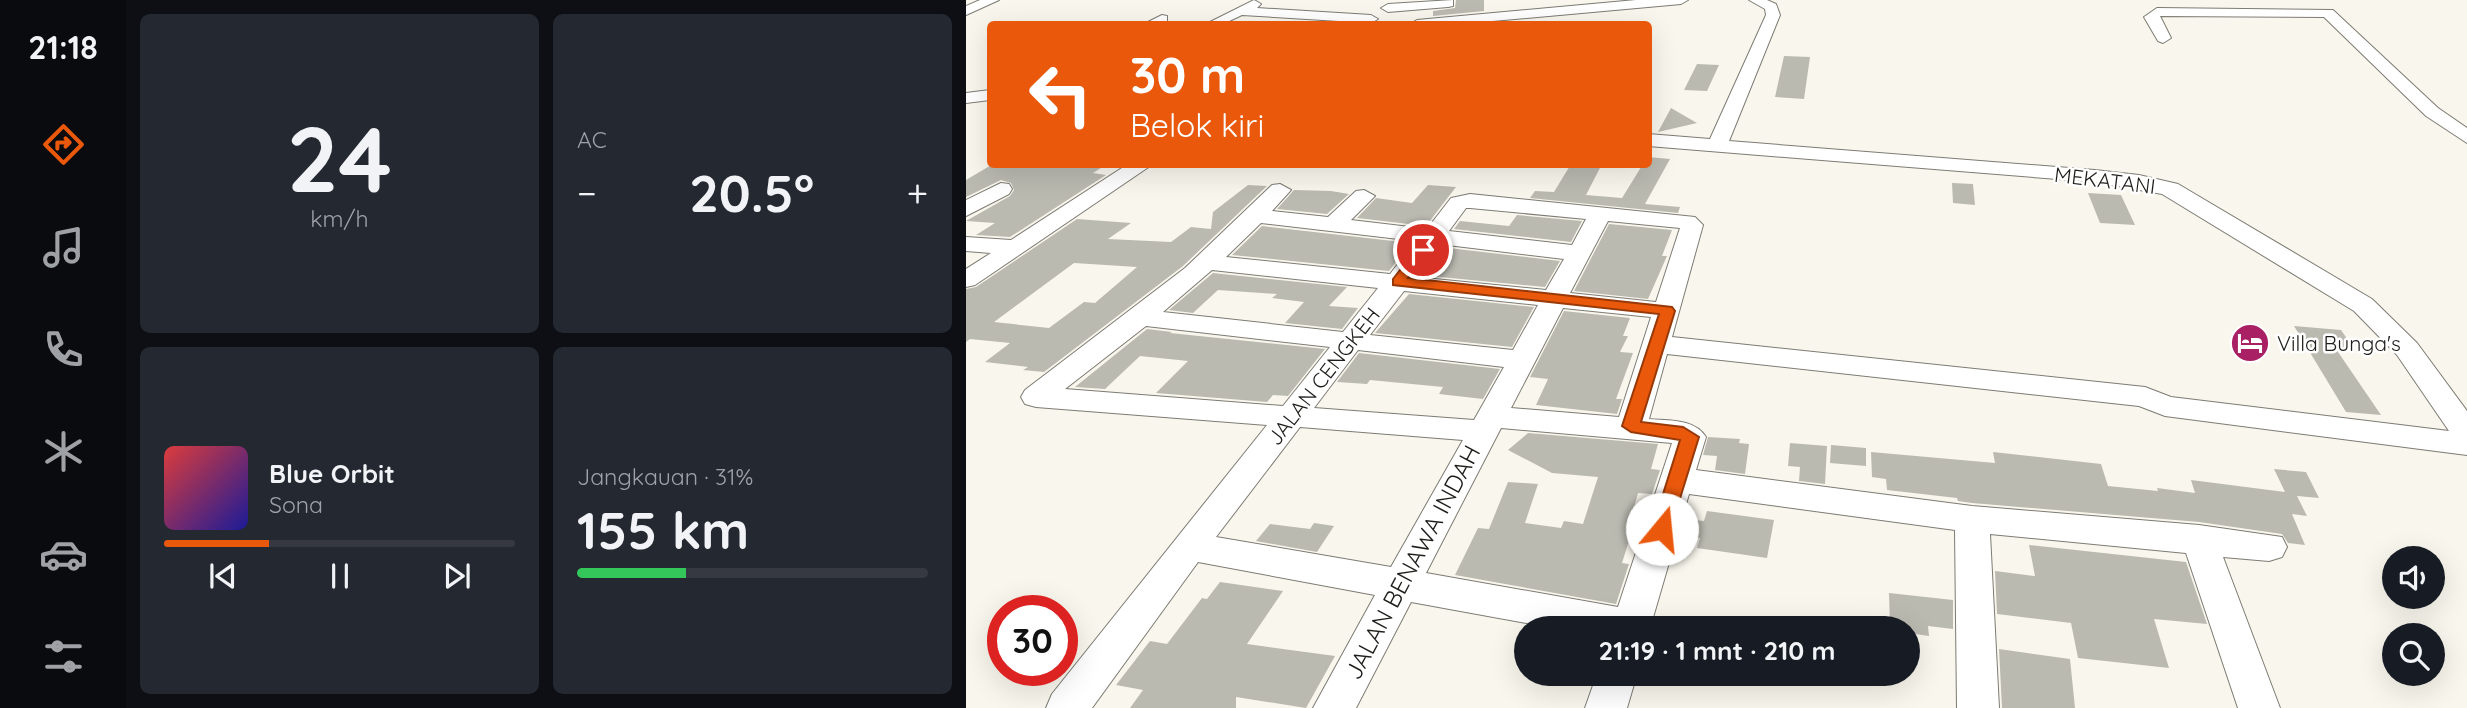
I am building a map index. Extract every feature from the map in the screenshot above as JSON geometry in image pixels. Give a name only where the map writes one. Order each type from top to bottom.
[{"type":"street","points":[[966,11],[992,0]]},
{"type":"street","points":[[1219,21],[1261,0]]},
{"type":"street","points":[[1368,21],[1402,0]]},
{"type":"street","points":[[1451,21],[1682,0]]},
{"type":"street","points":[[1717,146],[1773,15],[1771,7],[1756,0]]},
{"type":"street","points":[[2206,0],[2219,11]]},
{"type":"street","points":[[1388,8],[1464,1]]},
{"type":"street","points":[[1619,21],[1630,5]]},
{"type":"street","points":[[1239,11],[1355,21]]},
{"type":"street","points":[[2163,38],[2151,17],[2153,14],[2219,11],[2328,12],[2432,112],[2467,137]]},
{"type":"street","name":"MEKATANI","points":[[1652,140],[2095,176],[2147,182],[2170,189],[2364,305],[2383,320],[2406,345],[2467,434]]},
{"type":"street","points":[[966,280],[1137,168]]},
{"type":"street","points":[[966,209],[1001,189]]},
{"type":"street","points":[[1280,190],[1257,216],[1206,262],[1036,397],[1291,416],[1487,424],[1631,426],[1688,434],[1690,437],[1634,616]]},
{"type":"street","points":[[1334,223],[1364,196]]},
{"type":"street","name":"JALAN CENGKEH","points":[[1067,708],[1291,416],[1435,234],[1465,201],[1598,216],[1688,222],[1692,225],[1692,231],[1667,311]]},
{"type":"street","points":[[1257,216],[1435,234],[1578,253]]},
{"type":"street","name":"JALAN BENAWA INDAH","points":[[1334,708],[1598,216]]},
{"type":"street","points":[[966,244],[1013,247]]},
{"type":"street","points":[[1206,262],[1667,311],[1631,426]]},
{"type":"street","points":[[1140,317],[1520,360]]},
{"type":"street","points":[[1655,344],[2145,397],[2165,406],[2467,444]]},
{"type":"street","points":[[1677,480],[1972,519],[2269,547]]},
{"type":"street","points":[[1972,519],[1978,708]]},
{"type":"street","points":[[2199,539],[2259,708]]},
{"type":"street","points":[[1189,546],[1572,616]]},
{"type":"street","points":[[1606,708],[1613,686]]},
{"type":"building","points":[[1456,0],[1484,0],[1484,11],[1433,16],[1433,11],[1455,8]]},
{"type":"building","points":[[1784,56],[1810,57],[1804,99],[1775,97]]},
{"type":"building","points":[[1697,64],[1719,65],[1707,91],[1684,90]]},
{"type":"building","points":[[1671,108],[1697,123],[1658,132]]},
{"type":"building","points":[[1652,157],[1670,159],[1645,204],[1680,207],[1678,213],[1530,198],[1535,191],[1554,192],[1569,168],[1600,168],[1586,195],[1622,198],[1641,168],[1652,168]]},
{"type":"building","points":[[987,168],[1101,168],[1093,173],[1106,175],[1010,237],[976,235],[995,223],[966,221],[1010,196],[1014,190],[1011,183],[1001,180],[966,197],[966,180]]},
{"type":"building","points":[[1952,183],[1973,184],[1975,205],[1953,203]]},
{"type":"building","points":[[1248,185],[1267,186],[1183,266],[1044,372],[1023,370],[1028,367],[985,362],[1010,343],[970,339],[966,342],[966,289],[976,287],[1077,219],[1131,223],[1108,239],[1171,242],[1191,227],[1211,229],[1213,212]],"holes":[[[1074,263],[1137,267],[1095,303],[1084,302],[1049,328],[994,322]]]},
{"type":"building","points":[[1428,185],[1456,187],[1426,226],[1357,218],[1376,198],[1412,203]]},
{"type":"building","points":[[1294,190],[1349,194],[1327,214],[1277,209]]},
{"type":"building","points":[[2088,193],[2121,195],[2135,225],[2100,223]]},
{"type":"building","points":[[1517,215],[1582,221],[1571,242],[1454,229],[1460,221],[1509,226]]},
{"type":"building","points":[[1609,224],[1672,230],[1662,256],[1667,256],[1648,299],[1574,291]]},
{"type":"building","points":[[1262,226],[1411,243],[1389,271],[1232,255]]},
{"type":"building","points":[[1440,247],[1560,261],[1545,287],[1419,275]]},
{"type":"building","points":[[1213,273],[1347,287],[1329,306],[1358,308],[1342,329],[1285,323],[1304,302],[1272,298],[1277,294],[1218,290],[1193,313],[1169,310]]},
{"type":"building","points":[[1409,294],[1534,307],[1512,347],[1375,333]]},
{"type":"building","points":[[1564,311],[1630,318],[1623,336],[1628,336],[1620,352],[1633,353],[1616,399],[1622,399],[1617,414],[1536,405],[1548,379],[1530,377]]},
{"type":"building","points":[[2294,326],[2341,330],[2355,350],[2336,349],[2381,415],[2346,412]]},
{"type":"building","points":[[1147,329],[1325,349],[1288,396],[1273,395],[1267,402],[1156,393],[1188,361],[1140,356],[1105,389],[1075,387]]},
{"type":"building","points":[[1359,353],[1500,369],[1483,399],[1439,394],[1443,387],[1370,380],[1367,384],[1337,382]]},
{"type":"building","points":[[1528,433],[1658,444],[1651,469],[1660,470],[1652,494],[1638,493],[1628,530],[1632,531],[1622,563],[1629,564],[1616,604],[1455,575],[1478,528],[1489,529],[1508,482],[1538,484],[1525,523],[1561,528],[1564,521],[1583,524],[1598,477],[1552,473],[1508,450]]},
{"type":"building","points":[[1708,437],[1740,439],[1739,443],[1749,444],[1745,474],[1715,470],[1717,456],[1703,455]]},
{"type":"building","points":[[1790,443],[1827,446],[1825,484],[1799,481],[1800,467],[1788,466]]},
{"type":"building","points":[[1831,445],[1866,448],[1866,466],[1830,463]]},
{"type":"building","points":[[1871,452],[1995,463],[1993,452],[2101,464],[2108,486],[2195,493],[2191,480],[2285,492],[2274,469],[2306,472],[2319,498],[2297,496],[2307,516],[2292,514],[2305,545],[2288,543],[2282,534],[2199,522],[1972,503],[1958,501],[1957,498],[1887,490],[1886,479],[1872,477]]},
{"type":"building","points":[[1707,511],[1774,520],[1767,558],[1697,548],[1700,538],[1690,537],[1694,520],[1704,521]]},
{"type":"building","points":[[1314,523],[1334,526],[1317,552],[1256,541],[1270,524],[1310,529]]},
{"type":"building","points":[[2029,545],[2186,562],[2207,624],[2154,619],[2169,668],[2078,658],[2071,623],[1997,614],[1995,571],[2035,576]]},
{"type":"building","points":[[1220,582],[1283,591],[1247,644],[1335,656],[1306,708],[1236,697],[1236,708],[1130,708],[1143,690],[1116,685],[1150,641],[1167,644],[1202,598],[1207,599]]},
{"type":"building","points":[[1889,593],[1953,600],[1953,629],[1928,626],[1929,636],[1920,635],[1920,616],[1890,616]]},
{"type":"building","points":[[1999,649],[2070,659],[2075,708],[2002,708]]},
{"type":"place","name":"Villa Bunga's","points":[[2250,343]]},
{"type":"route","points":[[1423,250],[1398,282],[1667,311],[1631,426],[1683,433],[1690,437],[1662,529]]}]
